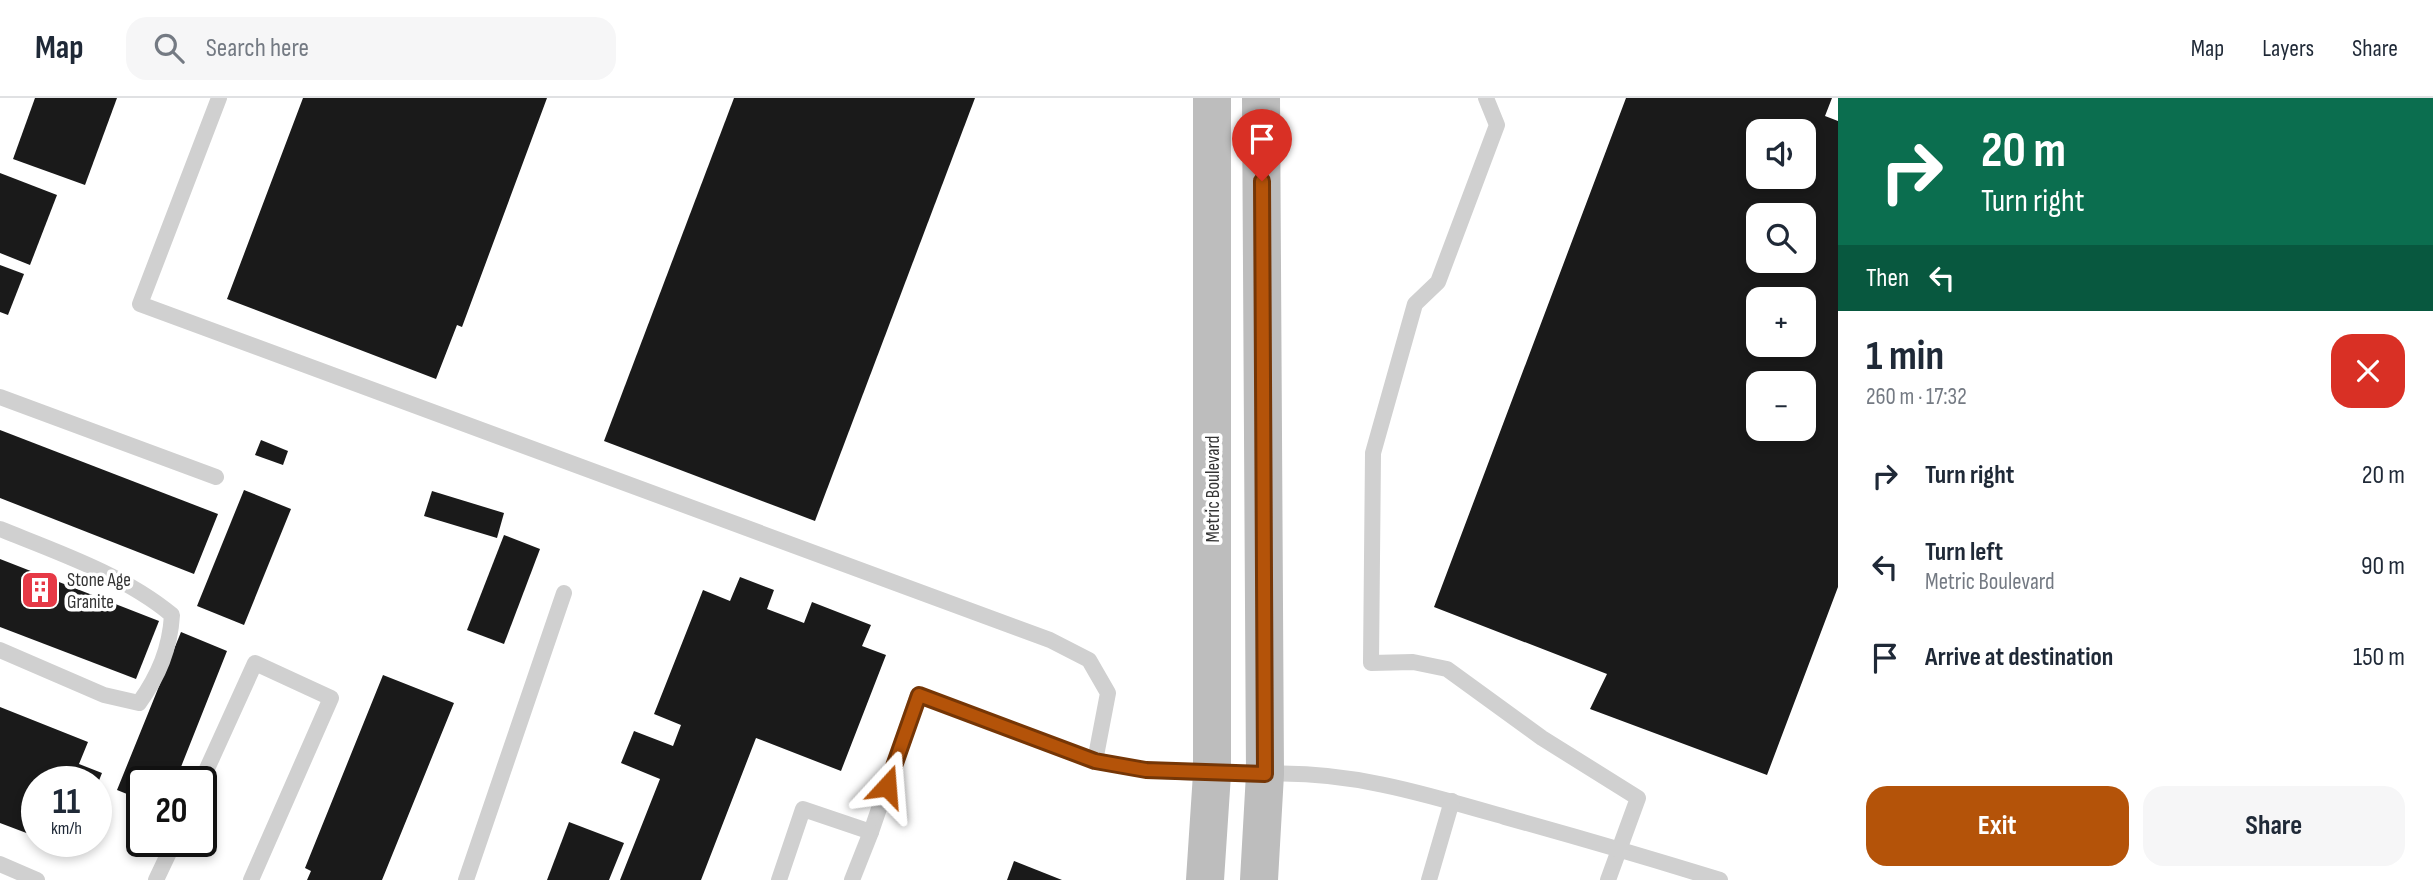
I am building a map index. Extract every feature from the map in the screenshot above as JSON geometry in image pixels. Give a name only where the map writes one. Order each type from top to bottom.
[{"type":"main road","name":"Metric Boulevard","points":[[1205,880],[1212,774],[1212,98]]},
{"type":"main road","points":[[1259,880],[1265,774],[1261,98]]},
{"type":"main road","points":[[1212,774],[1265,774]]},
{"type":"lane","points":[[219,98],[140,304],[1050,640],[1089,660],[1108,693],[1095,761]]},
{"type":"lane","points":[[1486,98],[1497,125],[1438,282],[1415,304],[1373,453],[1371,663],[1413,662],[1447,669],[1542,738],[1638,798],[1608,880]]},
{"type":"lane","points":[[0,397],[216,477]]},
{"type":"lane","points":[[0,529],[148,595],[172,614],[170,639],[155,681],[139,703],[104,695],[0,650]]},
{"type":"lane","points":[[466,880],[564,593]]},
{"type":"lane","points":[[208,766],[255,663],[331,698],[251,880]]},
{"type":"lane","points":[[852,880],[919,695],[1095,761],[1146,770],[1212,774]]},
{"type":"lane","points":[[1265,774],[1293,773],[1355,778],[1452,802],[1720,880]]},
{"type":"lane","points":[[1429,880],[1452,802]]},
{"type":"lane","points":[[779,880],[803,809],[871,832]]},
{"type":"lane","points":[[156,880],[167,857]]},
{"type":"lane","points":[[0,864],[37,880]]},
{"type":"building","points":[[35,98],[117,98],[85,185],[13,159]]},
{"type":"building","points":[[303,98],[547,98],[462,327],[457,325],[436,379],[227,299]]},
{"type":"building","points":[[734,98],[975,98],[815,521],[604,441]]},
{"type":"building","points":[[1626,98],[1832,98],[1825,116],[1838,121],[1838,587],[1767,775],[1590,709],[1607,674],[1434,607]]},
{"type":"building","points":[[0,173],[57,195],[30,265],[0,253]]},
{"type":"building","points":[[0,265],[24,274],[8,315],[0,312]]},
{"type":"building","points":[[0,430],[218,514],[194,574],[0,498]]},
{"type":"building","points":[[261,440],[288,451],[283,465],[255,455]]},
{"type":"building","points":[[244,490],[291,509],[244,625],[197,606]]},
{"type":"building","points":[[432,491],[504,513],[497,538],[424,516]]},
{"type":"building","points":[[504,535],[540,549],[504,644],[467,630]]},
{"type":"building","name":"Stone Age Granite","points":[[0,559],[159,621],[136,679],[0,627]]},
{"type":"building","points":[[740,577],[774,590],[767,609],[804,623],[812,602],[871,625],[862,646],[886,655],[841,771],[756,738],[701,880],[620,880],[660,779],[621,763],[634,731],[673,746],[681,725],[654,714],[703,590],[730,601]]},
{"type":"building","points":[[181,632],[227,651],[181,766],[127,766]]},
{"type":"building","points":[[383,675],[454,703],[382,880],[307,880],[311,871],[305,868]]},
{"type":"building","points":[[0,707],[88,742],[79,764],[84,766],[21,766],[21,831],[0,823]]},
{"type":"building","points":[[126,768],[126,794],[117,790]]},
{"type":"building","points":[[569,822],[624,843],[609,880],[547,880]]},
{"type":"building","points":[[1014,861],[1062,880],[1007,880]]},
{"type":"place","name":"Stone Age Granite","points":[[40,590]]},
{"type":"route","points":[[887,786],[919,695],[1095,761],[1146,770],[1265,774],[1262,181]]}]
